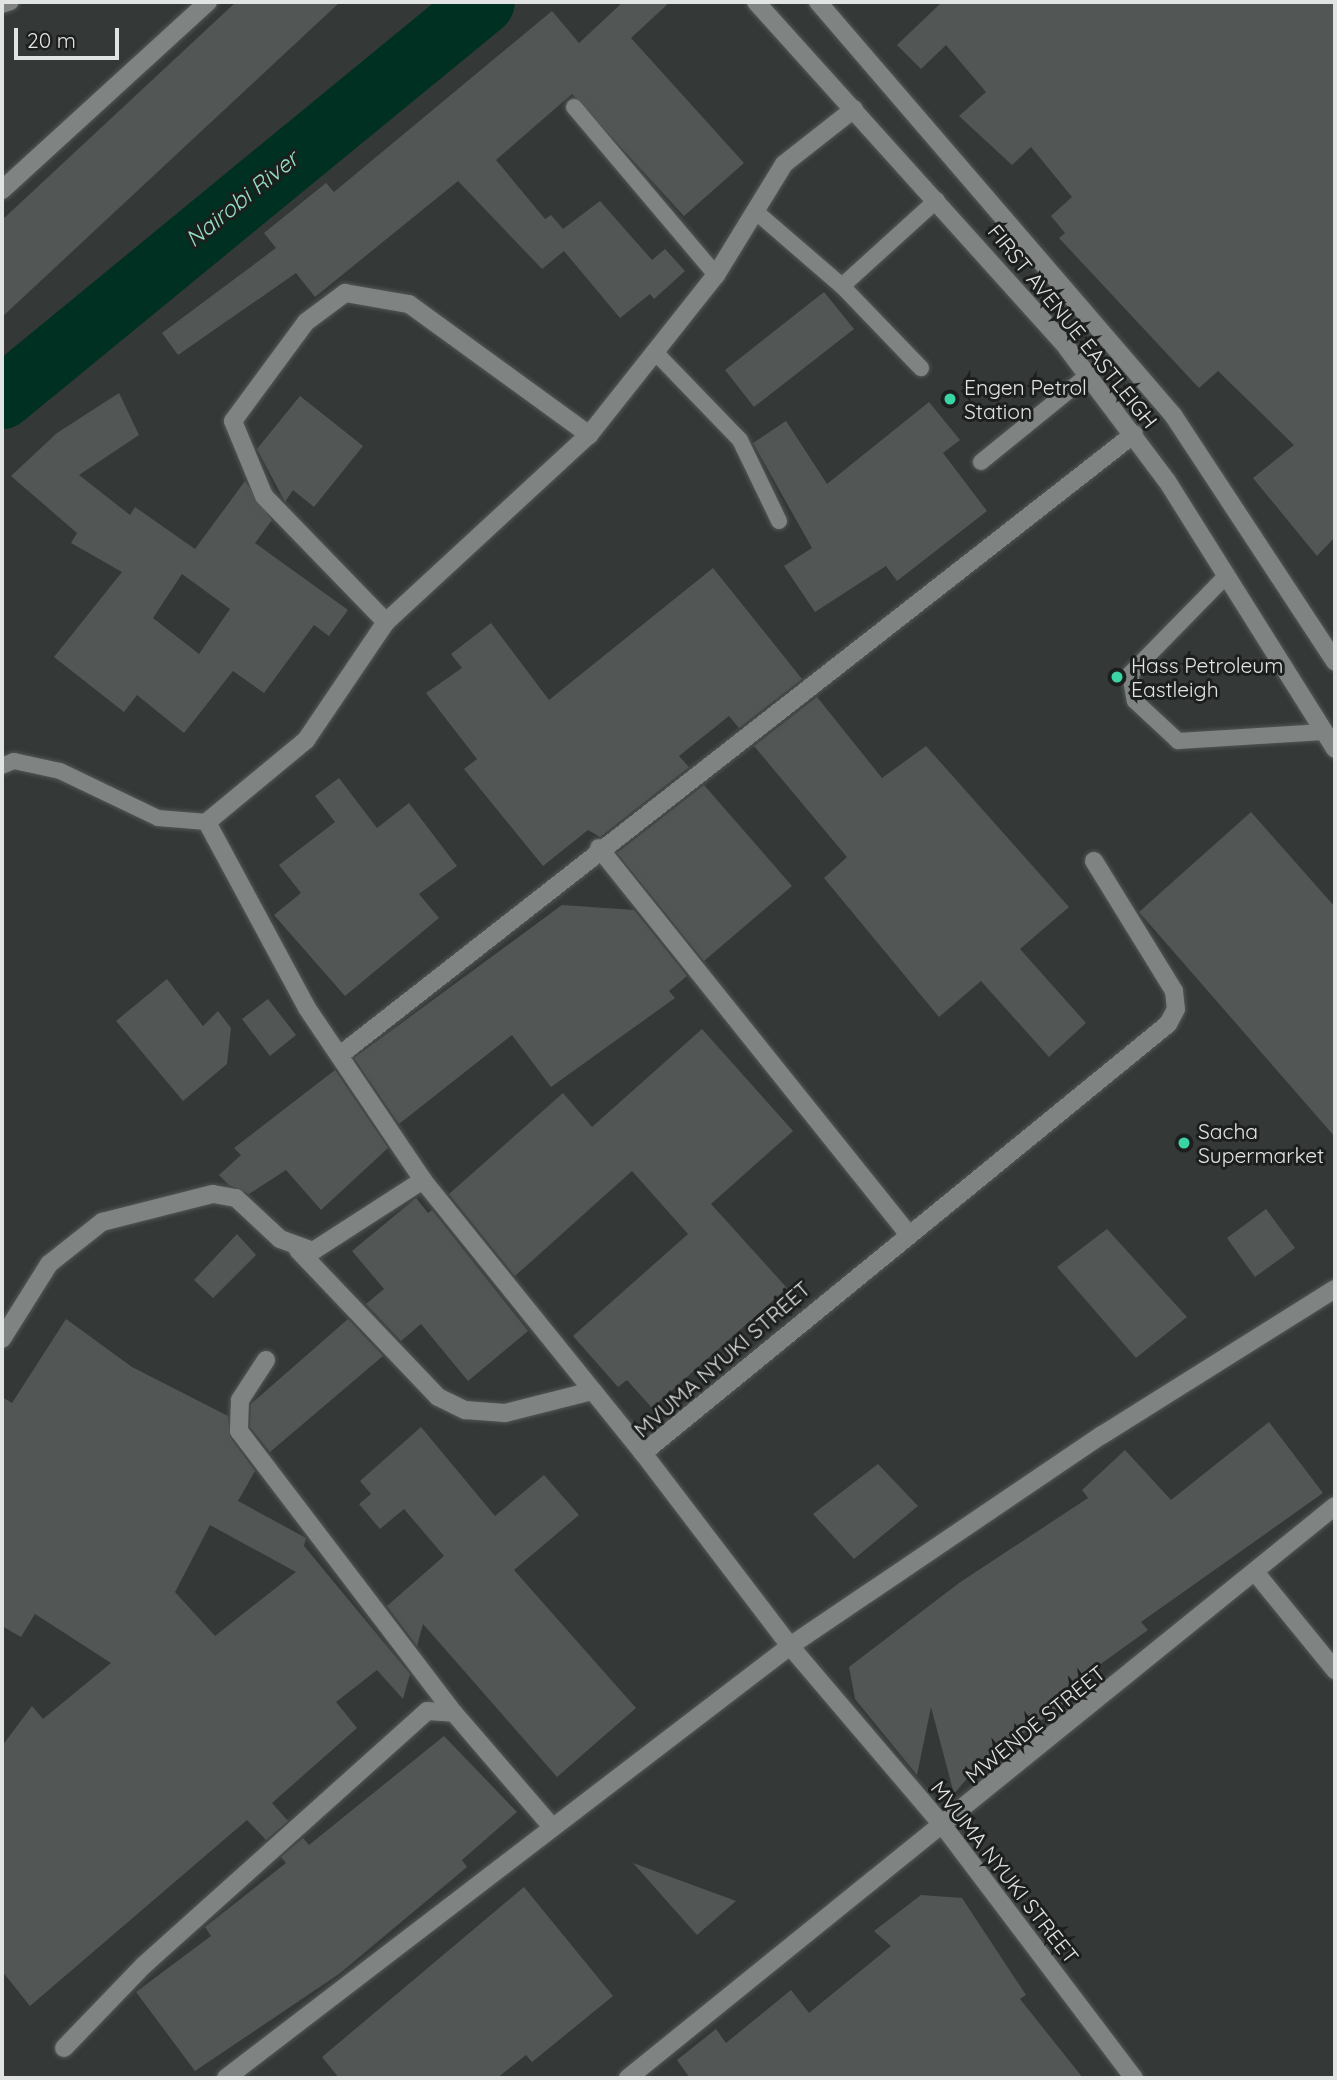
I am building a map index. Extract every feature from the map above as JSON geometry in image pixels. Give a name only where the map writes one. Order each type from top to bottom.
[{"type":"street","points":[[2,190],[208,2]]},
{"type":"street","name":"FIRST AVENUE EASTLEIGH","points":[[756,2],[937,200],[1088,375],[1134,434],[1335,748]]},
{"type":"street","name":"FIRST AVENUE EASTLEIGH","points":[[818,2],[1173,415],[1335,662]]},
{"type":"street","points":[[643,1452],[423,1180],[307,1008],[207,822],[306,740],[386,622],[589,435],[716,275],[784,164],[854,108]]},
{"type":"street","points":[[386,622],[264,496],[233,421],[306,322],[345,293],[409,304],[589,435]]},
{"type":"street","points":[[340,1055],[599,848],[1134,434]]},
{"type":"street","points":[[599,848],[907,1231]]},
{"type":"street","name":"MVUMA NYUKI STREET","points":[[1094,861],[1162,967],[1176,1009],[1168,1024],[907,1231],[643,1452],[790,1647],[944,1827],[1134,2078]]},
{"type":"street","points":[[298,1250],[328,1245],[423,1180]]},
{"type":"street","points":[[2,1339],[49,1264],[78,1235],[148,1206],[213,1194],[236,1198],[298,1250],[438,1397],[465,1410],[505,1413],[592,1391]]},
{"type":"street","points":[[226,2078],[790,1647],[1102,1435],[1335,1289]]},
{"type":"street","points":[[266,1360],[240,1400],[234,1416],[239,1431],[454,1713],[552,1827]]},
{"type":"street","name":"MWENDE STREET","points":[[628,2078],[944,1827],[1335,1506]]},
{"type":"street","points":[[1255,1572],[1335,1670]]},
{"type":"street","points":[[64,2048],[144,1965],[428,1711],[454,1713]]},
{"type":"lane","points":[[2,5],[11,2]]},
{"type":"lane","points":[[574,107],[716,275]]},
{"type":"lane","points":[[842,286],[937,200]]},
{"type":"lane","points":[[755,211],[842,286],[921,368]]},
{"type":"lane","points":[[655,352],[740,440],[779,521]]},
{"type":"lane","points":[[981,462],[1088,375]]},
{"type":"lane","points":[[1226,576],[1130,674],[1135,701],[1178,741],[1324,732]]},
{"type":"lane","points":[[2,766],[13,761],[60,771],[158,818],[207,822]]},
{"type":"building","points":[[236,2],[340,2],[2,317],[2,220]]},
{"type":"building","points":[[623,2],[670,2],[631,38],[744,163],[684,216],[572,94],[496,160],[545,219],[551,215],[563,229],[600,201],[652,260],[665,249],[685,271],[654,299],[650,294],[620,318],[564,251],[542,269],[458,181],[315,297],[296,273],[178,355],[162,333],[276,248],[264,233],[326,183],[334,192],[552,11],[579,43]]},
{"type":"building","points":[[942,2],[1335,2],[1335,537],[1317,556],[1253,478],[1294,445],[1218,371],[1199,388],[1059,238],[1065,233],[1051,216],[1072,197],[1031,147],[1012,165],[959,116],[986,92],[946,45],[921,69],[897,45]]},
{"type":"building","points":[[824,292],[854,329],[754,407],[725,370]]},
{"type":"building","points":[[119,393],[139,435],[79,475],[130,515],[135,507],[195,549],[245,481],[272,520],[255,543],[348,610],[329,636],[314,625],[264,693],[233,671],[184,733],[137,695],[124,712],[54,657],[122,572],[71,543],[77,533],[11,476],[57,433]],"holes":[[[182,574],[230,609],[199,654],[153,618]]]},
{"type":"building","points":[[300,396],[363,446],[314,507],[293,490],[285,502],[257,449]]},
{"type":"building","points":[[929,402],[960,440],[943,453],[987,511],[897,581],[886,566],[815,612],[784,566],[812,548],[753,443],[786,421],[827,484]]},
{"type":"building","points":[[713,568],[802,679],[739,728],[729,716],[679,756],[689,767],[600,837],[588,830],[543,866],[464,769],[477,759],[426,693],[462,668],[451,654],[491,623],[549,700]]},
{"type":"building","points":[[817,697],[882,778],[926,746],[1069,907],[1020,949],[1086,1023],[1049,1057],[981,981],[939,1017],[824,878],[847,857],[754,746]]},
{"type":"building","points":[[339,778],[377,828],[409,803],[457,866],[419,894],[439,918],[345,996],[274,915],[301,893],[279,865],[335,822],[315,796]]},
{"type":"building","points":[[704,785],[792,886],[704,961],[617,853]]},
{"type":"building","points":[[1251,812],[1335,907],[1335,1137],[1139,912]]},
{"type":"building","points":[[562,905],[634,910],[687,976],[669,991],[675,998],[551,1087],[512,1035],[399,1124],[354,1058]]},
{"type":"building","points":[[167,979],[203,1026],[218,1011],[231,1028],[227,1064],[183,1101],[116,1021]]},
{"type":"building","points":[[268,999],[296,1035],[270,1056],[242,1019]]},
{"type":"building","points":[[702,1029],[793,1131],[711,1204],[787,1288],[652,1408],[627,1380],[618,1387],[573,1336],[688,1234],[632,1171],[515,1276],[449,1194],[563,1093],[592,1127]]},
{"type":"building","points":[[335,1070],[388,1148],[321,1210],[286,1170],[249,1194],[229,1185],[219,1175],[241,1155],[234,1148]]},
{"type":"building","points":[[416,1198],[428,1213],[432,1210],[528,1331],[468,1381],[421,1324],[401,1341],[366,1304],[384,1289],[352,1251]]},
{"type":"building","points":[[1266,1209],[1295,1248],[1255,1277],[1227,1238]]},
{"type":"building","points":[[1107,1229],[1187,1317],[1136,1358],[1057,1267]]},
{"type":"building","points":[[237,1234],[256,1255],[213,1298],[194,1280]]},
{"type":"building","points":[[66,1319],[132,1367],[228,1416],[230,1437],[255,1471],[238,1501],[306,1538],[304,1546],[410,1674],[403,1699],[377,1670],[336,1702],[357,1728],[272,1803],[288,1821],[266,1840],[247,1820],[30,2006],[2,1971],[2,1746],[32,1706],[43,1719],[111,1663],[35,1614],[21,1637],[2,1626],[2,1397],[12,1403]],"holes":[[[210,1525],[296,1572],[215,1636],[175,1592]]]},
{"type":"building","points":[[348,1319],[383,1356],[270,1452],[250,1427],[251,1404]]},
{"type":"building","points":[[1269,1422],[1323,1493],[1141,1622],[1148,1630],[1070,1686],[1077,1694],[975,1769],[954,1794],[931,1707],[917,1775],[855,1699],[849,1667],[959,1583],[1088,1498],[1082,1490],[1125,1450],[1171,1500]]},
{"type":"building","points":[[421,1427],[495,1516],[544,1475],[579,1515],[514,1570],[636,1708],[557,1777],[423,1624],[417,1646],[387,1606],[444,1556],[404,1509],[380,1529],[359,1504],[371,1494],[360,1481]]},
{"type":"building","points":[[878,1464],[918,1506],[854,1559],[813,1514]]},
{"type":"building","points":[[444,1736],[517,1812],[462,1860],[467,1867],[339,1974],[195,2071],[136,1992],[211,1936],[205,1927],[286,1863],[281,1857],[303,1838],[309,1845]]},
{"type":"building","points":[[633,1863],[736,1901],[697,1935]]},
{"type":"building","points":[[524,1887],[613,1996],[532,2062],[526,2055],[497,2078],[339,2078],[322,2057]]},
{"type":"building","points":[[921,1895],[962,1898],[1026,1995],[1020,1999],[1083,2078],[690,2078],[677,2060],[716,2029],[726,2043],[791,1990],[809,2013],[891,1946],[874,1931]]},
{"type":"waterway","name":"Nairobi River","points":[[2,397],[483,2]]},
{"type":"place","name":"Engen Petrol Station","points":[[950,399]]},
{"type":"place","name":"Hass Petroleum Eastleigh","points":[[1117,677]]},
{"type":"place","name":"Sacha Supermarket","points":[[1184,1143]]}]
